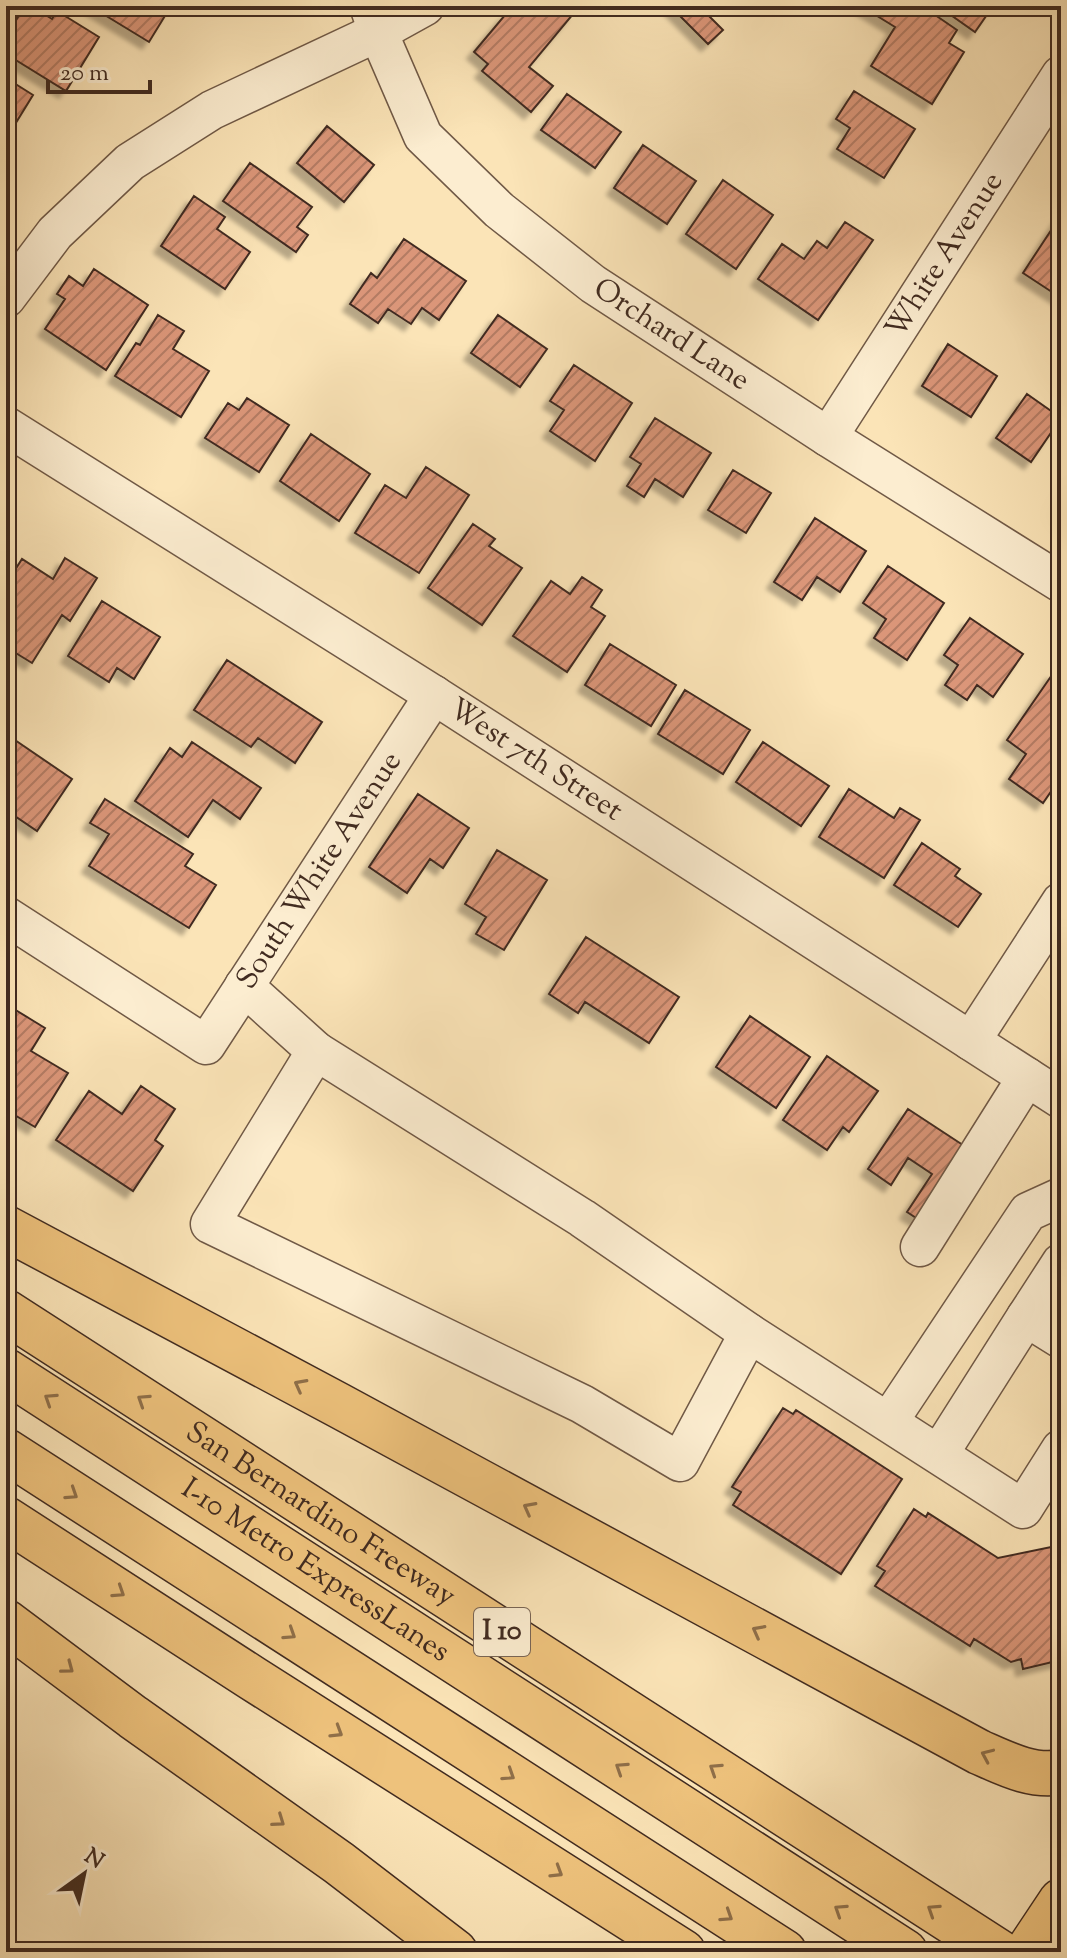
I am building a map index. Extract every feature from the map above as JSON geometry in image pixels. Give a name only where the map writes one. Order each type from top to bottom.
[{"type":"main road","points":[[6,1228],[979,1752],[1018,1769],[1051,1775],[1061,1772]]},
{"type":"main road","name":"San Bernardino Freeway","points":[[6,1312],[999,1952]]},
{"type":"main road","name":"I-10 Metro ExpressLanes","points":[[6,1371],[905,1952]]},
{"type":"main road","points":[[6,1451],[784,1952]]},
{"type":"main road","points":[[6,1519],[683,1952]]},
{"type":"main road","points":[[6,1622],[133,1717],[339,1863],[455,1952]]},
{"type":"main road","points":[[1027,1952],[1061,1901]]},
{"type":"street","points":[[6,298],[55,233],[130,162],[212,110],[373,19],[425,6]]},
{"type":"street","name":"Orchard Lane","points":[[373,19],[423,136],[499,210],[593,284],[828,437],[1061,583]]},
{"type":"street","name":"White Avenue","points":[[828,437],[1061,75]]},
{"type":"street","name":"West 7th Street","points":[[6,426],[434,695],[1061,1099]]},
{"type":"street","name":"South White Avenue","points":[[6,916],[206,1045],[434,695]]},
{"type":"street","points":[[971,1041],[1061,902]]},
{"type":"street","points":[[244,986],[316,1051],[582,1218],[749,1333],[1023,1509],[1061,1449]]},
{"type":"street","points":[[316,1051],[210,1224],[582,1404],[680,1462],[749,1333]]},
{"type":"street","points":[[920,1247],[1027,1077]]},
{"type":"street","points":[[889,1421],[1028,1212],[1061,1197]]},
{"type":"street","points":[[939,1454],[1061,1263]]},
{"type":"street","points":[[1026,1317],[1061,1339]]},
{"type":"building","points":[[25,6],[31,6],[52,19],[57,11],[99,37],[66,91],[6,54],[6,36]]},
{"type":"building","points":[[90,6],[171,6],[149,42]]},
{"type":"building","points":[[522,6],[570,6],[574,13],[529,67],[553,86],[531,112],[482,71],[488,64],[474,52],[505,15]]},
{"type":"building","points":[[670,6],[699,6],[723,30],[708,44]]},
{"type":"building","points":[[861,6],[922,6],[957,30],[949,43],[964,52],[932,104],[871,66],[895,27]]},
{"type":"building","points":[[938,6],[993,6],[975,32]]},
{"type":"building","points":[[6,78],[33,95],[6,139]]},
{"type":"building","points":[[854,91],[915,129],[884,178],[837,149],[850,128],[836,119]]},
{"type":"building","points":[[567,94],[621,132],[595,168],[541,130]]},
{"type":"building","points":[[327,126],[374,165],[344,202],[297,163]]},
{"type":"building","points":[[643,145],[696,181],[667,224],[614,188]]},
{"type":"building","points":[[250,163],[312,207],[297,227],[308,235],[296,252],[223,201]]},
{"type":"building","points":[[723,180],[773,215],[736,269],[686,234]]},
{"type":"building","points":[[194,196],[225,217],[217,229],[250,252],[225,289],[161,246]]},
{"type":"building","points":[[1061,215],[1061,298],[1023,273]]},
{"type":"building","points":[[845,222],[873,240],[818,320],[758,279],[782,244],[804,259],[817,241],[827,248]]},
{"type":"building","points":[[404,239],[466,281],[439,320],[422,308],[411,324],[388,309],[378,323],[350,304],[371,273],[377,278]]},
{"type":"building","points":[[94,269],[148,305],[106,370],[45,329],[65,299],[57,294],[69,276],[83,286]]},
{"type":"building","points":[[158,315],[184,331],[173,349],[209,371],[181,417],[115,376],[136,343],[140,345]]},
{"type":"building","points":[[498,315],[547,349],[520,387],[471,353]]},
{"type":"building","points":[[948,344],[997,376],[971,417],[922,386]]},
{"type":"building","points":[[574,365],[632,403],[595,461],[550,431],[564,410],[550,401]]},
{"type":"building","points":[[1027,394],[1061,418],[1031,462],[996,438]]},
{"type":"building","points":[[247,398],[289,425],[259,472],[205,438],[228,403],[239,410]]},
{"type":"building","points":[[655,418],[711,453],[683,497],[655,479],[644,497],[627,486],[641,464],[630,457]]},
{"type":"building","points":[[311,434],[370,474],[339,521],[280,481]]},
{"type":"building","points":[[426,467],[469,495],[419,573],[355,533],[385,485],[406,498]]},
{"type":"building","points":[[733,470],[771,493],[746,533],[708,510]]},
{"type":"building","points":[[815,518],[866,551],[840,592],[817,577],[802,600],[774,582]]},
{"type":"building","points":[[473,524],[495,539],[489,546],[522,568],[482,625],[428,588]]},
{"type":"building","points":[[65,558],[97,578],[70,621],[62,615],[32,663],[6,647],[6,584],[22,559],[53,579]]},
{"type":"building","points":[[888,566],[944,603],[907,660],[874,638],[886,619],[863,603]]},
{"type":"building","points":[[582,577],[602,590],[591,607],[605,616],[567,672],[513,636],[551,581],[570,594]]},
{"type":"building","points":[[102,601],[160,637],[134,679],[117,668],[109,682],[68,656]]},
{"type":"building","points":[[970,618],[1023,654],[993,697],[977,685],[967,700],[945,685],[958,665],[944,655]]},
{"type":"building","points":[[610,644],[676,685],[651,726],[585,685]]},
{"type":"building","points":[[227,660],[322,722],[295,763],[258,738],[251,747],[194,710]]},
{"type":"building","points":[[1054,672],[1061,676],[1061,777],[1043,803],[1009,779],[1026,754],[1007,740]]},
{"type":"building","points":[[685,690],[750,730],[723,774],[658,734]]},
{"type":"building","points":[[12,738],[72,779],[37,831],[6,810],[6,746]]},
{"type":"building","points":[[192,742],[261,788],[240,819],[213,800],[188,837],[135,801],[170,748],[182,757]]},
{"type":"building","points":[[763,742],[829,786],[801,826],[736,782]]},
{"type":"building","points":[[849,789],[894,818],[900,808],[920,820],[884,878],[819,837]]},
{"type":"building","points":[[418,794],[469,828],[443,868],[430,859],[407,893],[369,867]]},
{"type":"building","points":[[105,799],[193,854],[185,866],[216,885],[189,928],[89,866],[109,834],[90,823]]},
{"type":"building","points":[[922,843],[960,869],[955,876],[981,894],[958,927],[894,885]]},
{"type":"building","points":[[497,850],[547,880],[504,950],[476,934],[486,917],[465,904]]},
{"type":"building","points":[[586,937],[679,997],[649,1043],[585,1002],[578,1013],[549,994]]},
{"type":"building","points":[[14,1009],[45,1028],[31,1051],[68,1073],[35,1127],[6,1110],[6,1023]]},
{"type":"building","points":[[750,1016],[810,1057],[776,1108],[716,1067]]},
{"type":"building","points":[[827,1056],[878,1091],[849,1132],[843,1127],[827,1150],[783,1120]]},
{"type":"building","points":[[141,1086],[175,1109],[155,1140],[163,1146],[133,1191],[56,1140],[89,1091],[122,1114]]},
{"type":"building","points":[[908,1109],[975,1153],[927,1225],[907,1212],[932,1174],[908,1158],[891,1185],[868,1169]]},
{"type":"building","points":[[783,1408],[793,1414],[796,1410],[902,1479],[841,1574],[733,1505],[741,1492],[732,1487]]},
{"type":"building","points":[[914,1509],[926,1517],[928,1513],[998,1558],[1061,1545],[1061,1660],[1023,1669],[1021,1659],[1011,1662],[974,1639],[970,1646],[875,1586],[885,1571],[877,1566]]}]
